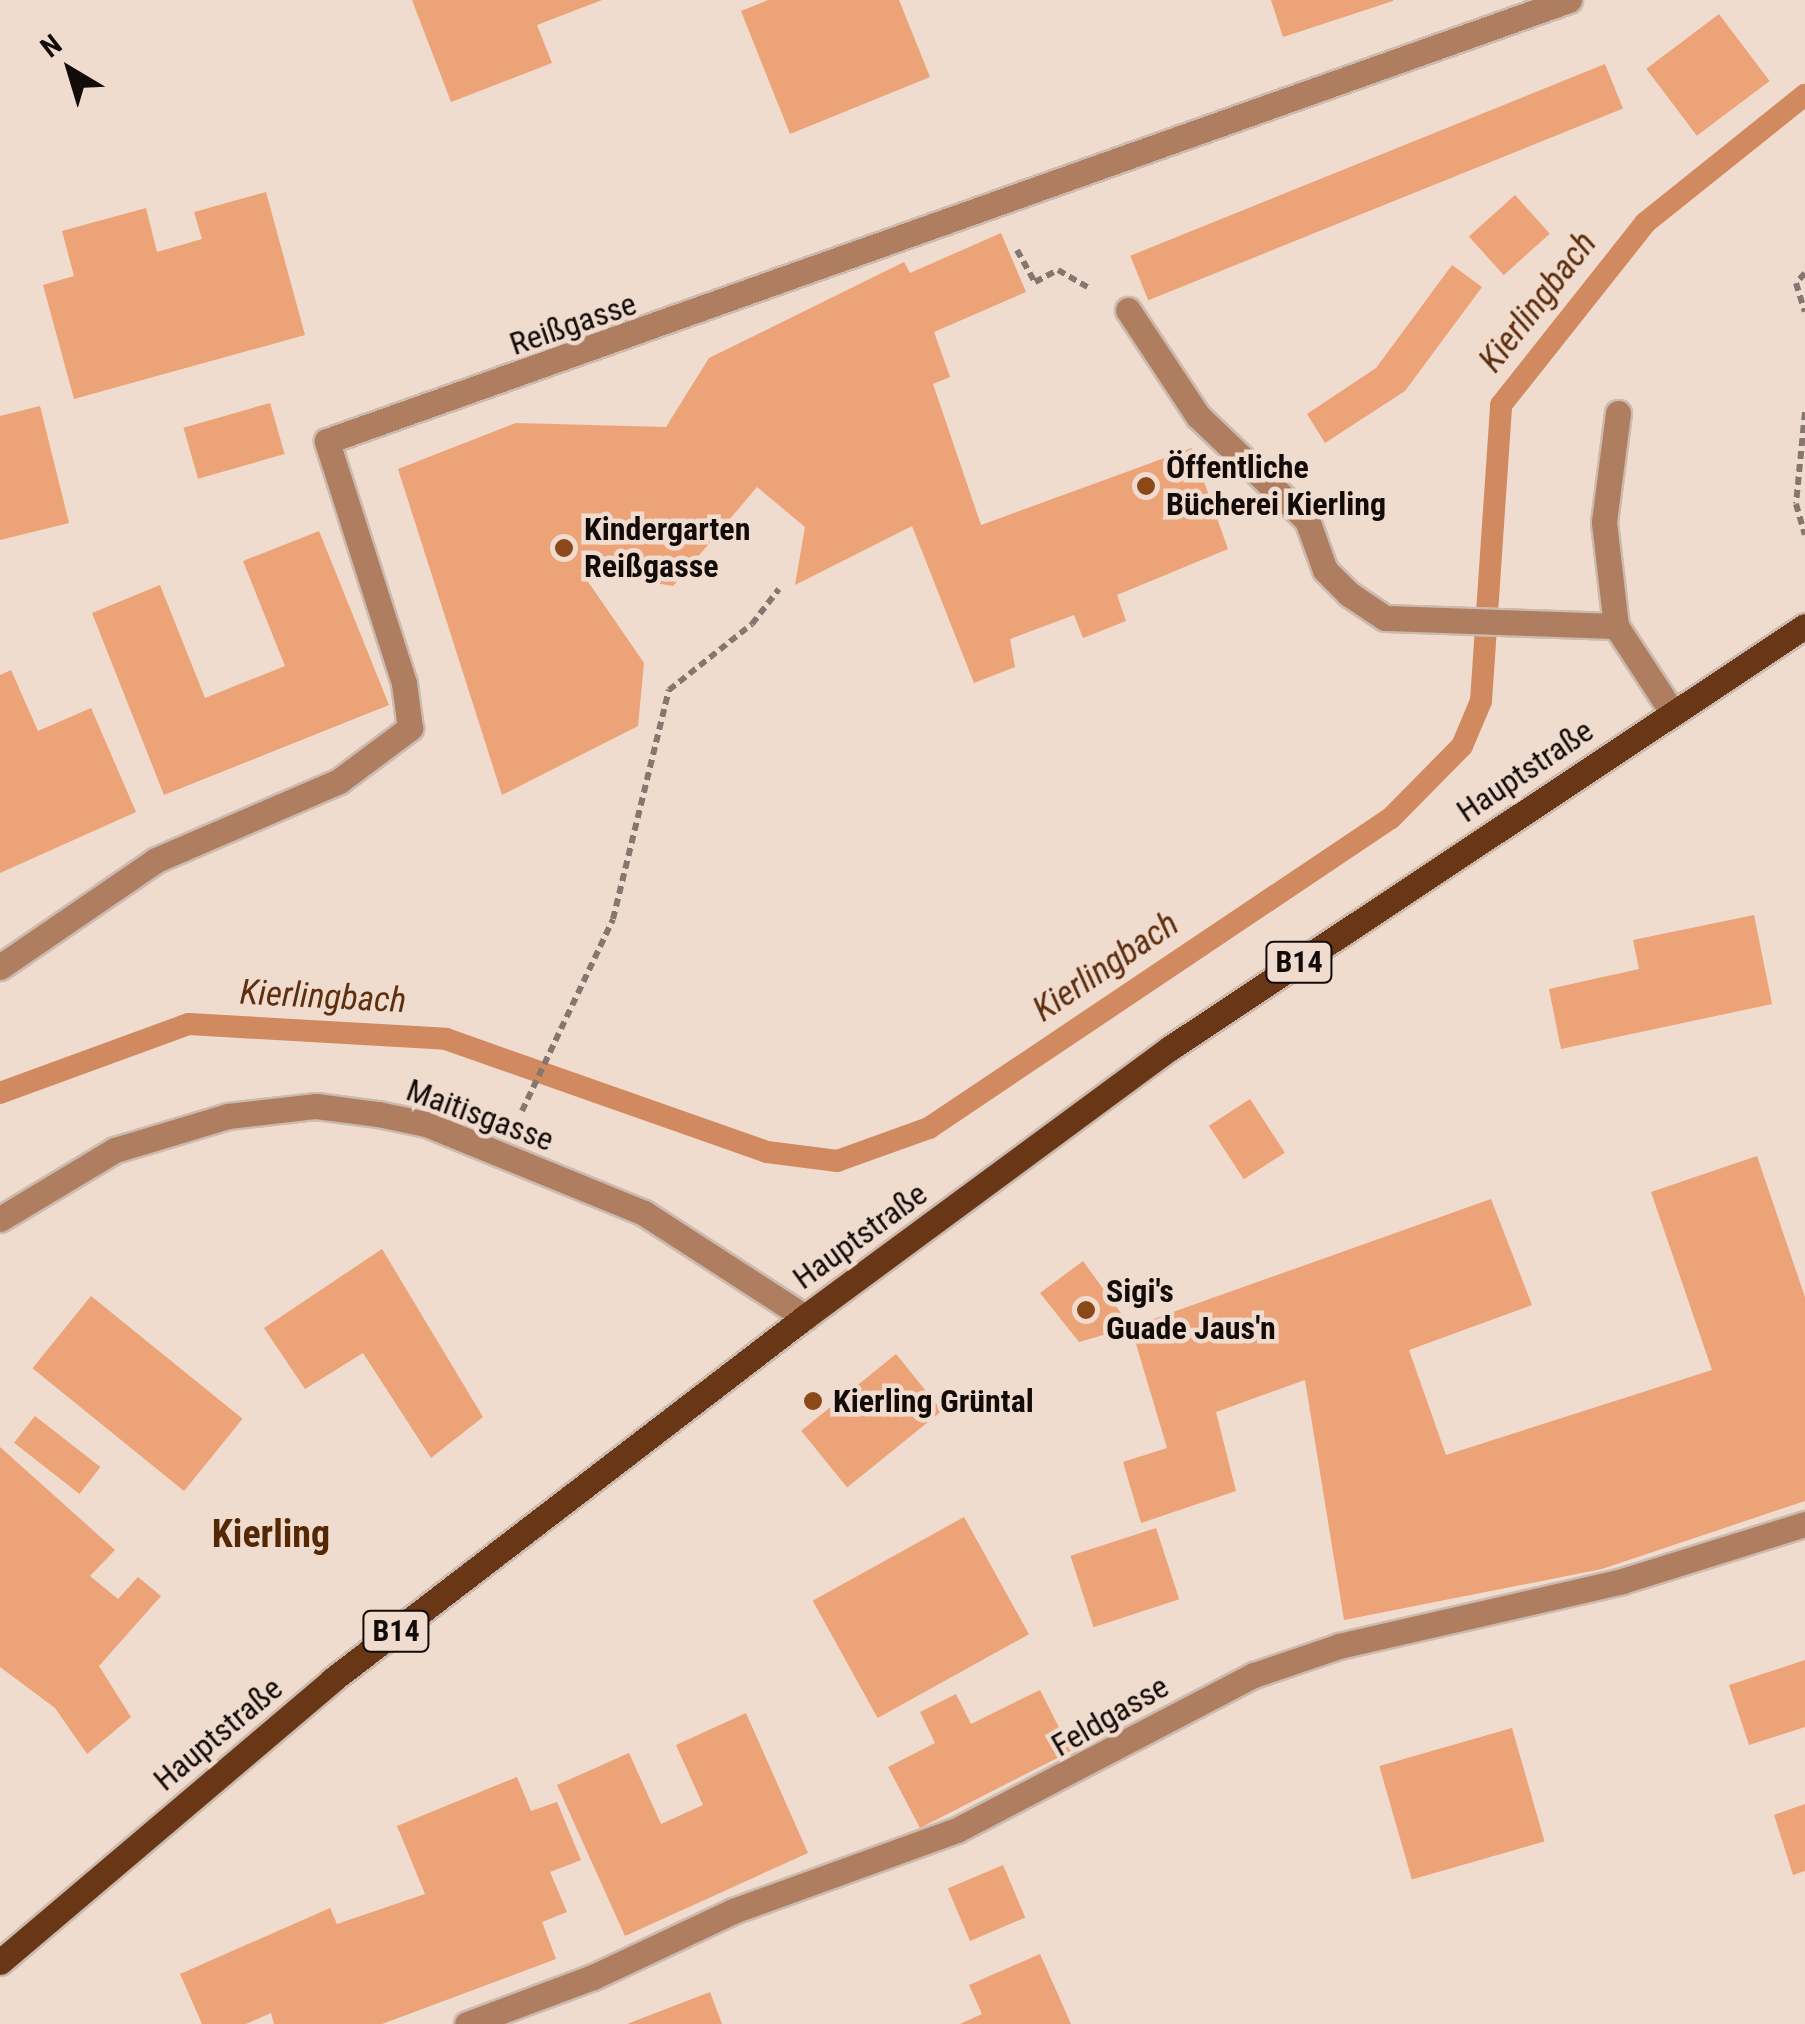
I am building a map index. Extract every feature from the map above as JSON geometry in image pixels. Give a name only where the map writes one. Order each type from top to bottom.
[{"type":"main road","name":"Hauptstraße","points":[[0,1962],[332,1680],[805,1317],[1170,1048],[1805,626]]},
{"type":"street","name":"Reißgasse","points":[[0,967],[156,860],[339,780],[410,728],[404,683],[327,441],[1568,0]]},
{"type":"street","points":[[1128,310],[1198,416],[1308,520],[1325,570],[1385,618],[1616,626]]},
{"type":"street","points":[[1618,413],[1604,522],[1616,626],[1672,712]]},
{"type":"street","name":"Maitisgasse","points":[[0,1219],[115,1150],[209,1122],[316,1106],[426,1124],[644,1213],[805,1317]]},
{"type":"street","name":"Feldgasse","points":[[467,2024],[593,1977],[733,1911],[957,1830],[1254,1675],[1339,1646],[1622,1582],[1805,1524]]},
{"type":"path","points":[[1012,240],[1035,282]]},
{"type":"path","points":[[1805,272],[1796,284],[1805,312]]},
{"type":"path","points":[[1805,412],[1796,504],[1805,535]]},
{"type":"path","points":[[524,1102],[562,1012],[613,919],[669,690],[752,624],[779,589]]},
{"type":"building","points":[[412,0],[602,0],[537,25],[552,63],[451,102]]},
{"type":"building","points":[[768,0],[899,0],[930,77],[790,134],[741,11]]},
{"type":"building","points":[[1271,0],[1393,0],[1393,1],[1283,37]]},
{"type":"building","points":[[1719,14],[1770,81],[1697,136],[1646,69]]},
{"type":"building","points":[[1605,64],[1623,109],[1148,300],[1130,256]]},
{"type":"building","points":[[266,192],[305,335],[74,399],[43,285],[74,276],[62,231],[146,208],[157,252],[202,239],[194,212]]},
{"type":"building","points":[[1515,195],[1550,234],[1504,275],[1469,236]]},
{"type":"building","name":"Kindergarten Reißgasse","points":[[1001,233],[1026,292],[934,332],[950,377],[933,384],[981,525],[1192,448],[1228,549],[1117,595],[1126,621],[1083,638],[1074,615],[1010,639],[1015,667],[974,683],[912,526],[795,585],[805,527],[757,487],[673,586],[580,570],[644,663],[638,726],[502,795],[398,469],[516,423],[666,427],[709,358],[904,262],[910,273]]},
{"type":"building","points":[[1452,265],[1482,287],[1405,391],[1325,443],[1307,414],[1376,368]]},
{"type":"building","points":[[270,403],[285,454],[198,479],[183,428]]},
{"type":"building","points":[[40,406],[69,523],[0,540],[0,416]]},
{"type":"building","points":[[319,531],[389,705],[164,795],[92,613],[160,585],[205,698],[285,666],[243,561]]},
{"type":"building","points":[[11,670],[38,731],[91,708],[136,812],[0,873],[0,675]]},
{"type":"building","points":[[1754,915],[1772,1004],[1561,1049],[1549,989],[1639,969],[1633,940]]},
{"type":"building","points":[[1250,1099],[1285,1153],[1244,1179],[1209,1126]]},
{"type":"building","points":[[1757,1156],[1805,1297],[1805,1501],[1602,1569],[1344,1620],[1305,1380],[1216,1412],[1236,1491],[1141,1523],[1123,1462],[1167,1448],[1131,1327],[1491,1199],[1532,1305],[1409,1350],[1446,1455],[1712,1370],[1651,1192]]},
{"type":"building","points":[[382,1249],[483,1417],[431,1458],[363,1353],[305,1389],[264,1328]]},
{"type":"building","name":"Sigi's Guade Jaus'n","points":[[1083,1261],[1131,1327],[1079,1342],[1040,1293]]},
{"type":"building","points":[[91,1296],[243,1419],[184,1491],[32,1368]]},
{"type":"building","points":[[896,1354],[942,1411],[847,1488],[801,1431]]},
{"type":"building","points":[[35,1416],[100,1467],[79,1494],[14,1443]]},
{"type":"building","points":[[0,1447],[115,1550],[90,1576],[118,1599],[138,1577],[161,1596],[99,1666],[131,1717],[87,1754],[55,1708],[0,1667]]},
{"type":"building","points":[[964,1517],[1029,1634],[878,1718],[813,1601]]},
{"type":"building","points":[[1156,1528],[1179,1599],[1094,1627],[1070,1556]]},
{"type":"building","points":[[1805,1660],[1805,1727],[1749,1745],[1729,1685]]},
{"type":"building","points":[[1040,1690],[1071,1751],[920,1828],[888,1767],[935,1743],[920,1712],[956,1694],[971,1724]]},
{"type":"building","points":[[746,1713],[808,1853],[625,1936],[557,1785],[629,1753],[661,1824],[703,1805],[676,1745]]},
{"type":"building","points":[[1512,1728],[1545,1841],[1412,1879],[1379,1766]]},
{"type":"building","points":[[517,1777],[531,1811],[557,1802],[581,1860],[550,1872],[567,1912],[542,1922],[556,1959],[382,2024],[274,2024],[271,2013],[246,2024],[202,2024],[180,1974],[330,1908],[337,1924],[425,1894],[397,1826]]},
{"type":"building","points":[[1805,1804],[1805,1871],[1793,1875],[1774,1815]]},
{"type":"building","points":[[1003,1865],[1025,1917],[970,1941],[948,1888]]},
{"type":"building","points":[[1040,1954],[1071,2024],[960,2024],[982,2014],[969,1985]]},
{"type":"building","points":[[710,1992],[722,2024],[627,2024]]},
{"type":"waterway","name":"Kierlingbach","points":[[0,1093],[189,1024],[446,1039],[767,1152],[837,1161],[929,1128],[1391,818],[1462,746],[1481,701],[1501,405],[1645,223],[1805,95]]},
{"type":"place","name":"Öffentliche Bücherei Kierling","points":[[1146,486]]},
{"type":"place","name":"Kindergarten Reißgasse","points":[[564,548]]},
{"type":"place","name":"Sigi's Guade Jaus'n","points":[[1086,1310]]},
{"type":"place","name":"Kierling Grüntal","points":[[813,1401]]},
{"type":"district","name":"Kierling","points":[[271,1535]]}]
